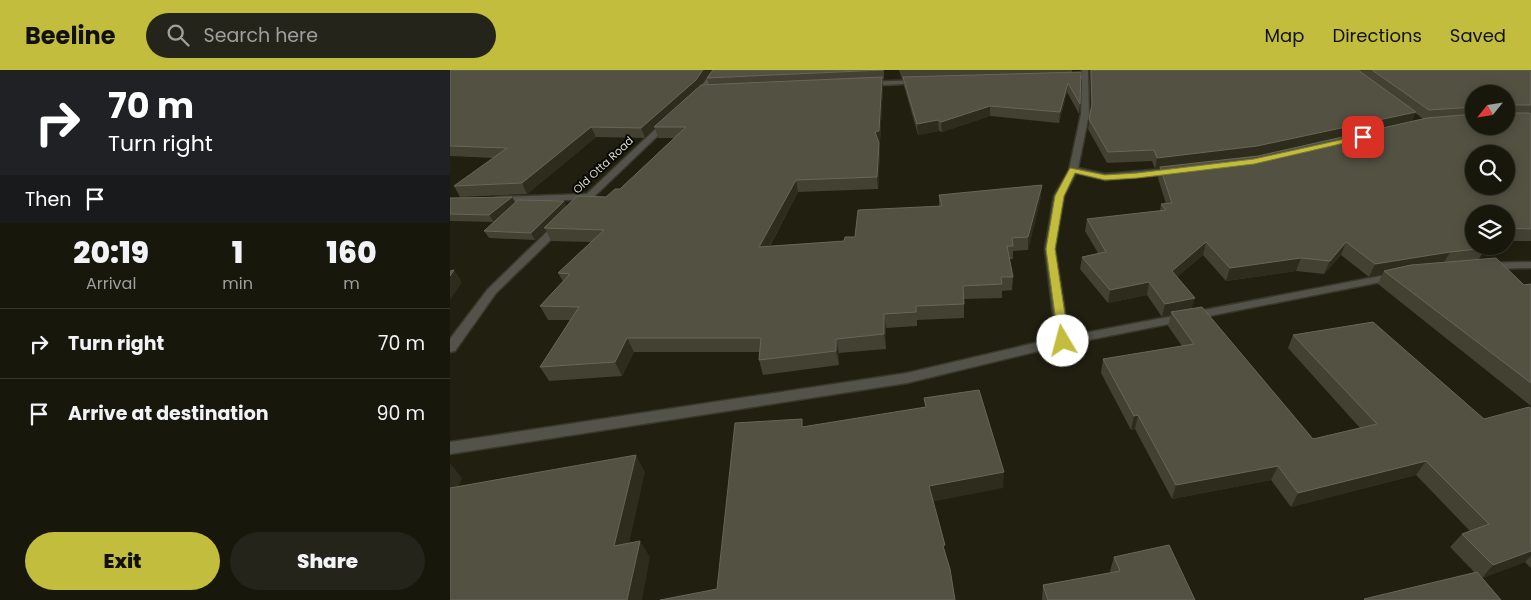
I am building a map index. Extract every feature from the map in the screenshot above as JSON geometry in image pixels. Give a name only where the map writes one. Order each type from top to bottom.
[{"type":"street","points":[[687,104],[707,91],[716,70]]},
{"type":"street","points":[[1057,78],[1085,74],[1085,114],[1073,170],[1059,196],[1050,249],[1063,341]]},
{"type":"street","points":[[856,84],[924,82]]},
{"type":"street","name":"Old Otta Road","points":[[450,348],[492,291],[587,197],[673,118]]},
{"type":"street","points":[[1073,170],[1105,177],[1186,170]]},
{"type":"street","points":[[489,200],[587,197]]},
{"type":"street","points":[[1472,268],[1511,264],[1531,265]]},
{"type":"street","points":[[450,448],[907,378],[1063,341],[1290,298],[1404,274]]},
{"type":"building","points":[[450,70],[703,70],[696,80],[641,128],[591,127],[522,183],[454,186],[507,148],[450,146]]},
{"type":"building","points":[[713,70],[883,70],[707,78]]},
{"type":"building","points":[[1091,70],[1358,70],[1416,112],[1257,146],[1157,158],[1154,150],[1108,152],[1089,119],[1092,104]]},
{"type":"building","points":[[1372,70],[1531,70],[1531,105],[1515,105],[1515,85],[1465,85],[1465,108],[1429,110]]},
{"type":"building","points":[[1081,72],[1080,104],[1068,83],[1060,112],[990,106],[941,122],[938,120],[917,124],[903,77]]},
{"type":"building","points":[[882,77],[879,131],[875,132],[879,143],[877,177],[796,180],[759,247],[844,241],[845,237],[855,237],[858,210],[942,206],[939,195],[1042,185],[1028,237],[1012,238],[1013,246],[1007,246],[1013,277],[1001,277],[1002,284],[963,286],[964,304],[916,306],[916,312],[884,314],[884,334],[836,339],[836,351],[759,360],[761,338],[627,338],[615,362],[540,367],[579,307],[540,306],[570,274],[558,273],[604,230],[544,228],[577,196],[606,197],[615,189],[620,189],[686,127],[654,127],[701,85]]},
{"type":"building","points":[[1515,113],[1531,114],[1531,229],[1515,228],[1515,205],[1465,205],[1465,250],[1375,264],[1346,242],[1330,261],[1301,258],[1230,268],[1206,242],[1172,271],[1195,298],[1165,304],[1149,282],[1110,290],[1082,257],[1106,252],[1087,219],[1166,210],[1161,204],[1172,203],[1160,167],[1258,156],[1427,118],[1465,115],[1465,135],[1515,135]]},
{"type":"building","points":[[512,197],[489,215],[450,214],[450,198]]},
{"type":"building","points":[[518,200],[564,201],[531,233],[484,231]]},
{"type":"building","points":[[1496,258],[1524,285],[1531,284],[1531,383],[1384,271],[1411,265]]},
{"type":"building","points":[[1202,307],[1313,439],[1377,424],[1293,335],[1373,322],[1484,419],[1531,408],[1531,551],[1493,565],[1462,534],[1489,524],[1426,461],[1298,493],[1278,466],[1176,485],[1138,415],[1134,416],[1103,359],[1194,344],[1171,312]]},
{"type":"building","points":[[979,390],[1004,472],[929,486],[945,545],[943,546],[950,569],[955,600],[660,600],[717,589],[735,423],[802,419],[802,427],[926,407],[924,398]]},
{"type":"building","points":[[636,455],[614,546],[640,541],[627,600],[450,600],[450,488]]},
{"type":"building","points":[[1169,545],[1195,600],[1048,600],[1043,585],[1120,571],[1114,557]]},
{"type":"building","points":[[1477,572],[1501,600],[1364,599]]},
{"type":"route","points":[[1063,341],[1050,249],[1059,196],[1073,170],[1105,177],[1137,176],[1254,162],[1363,137]]}]
